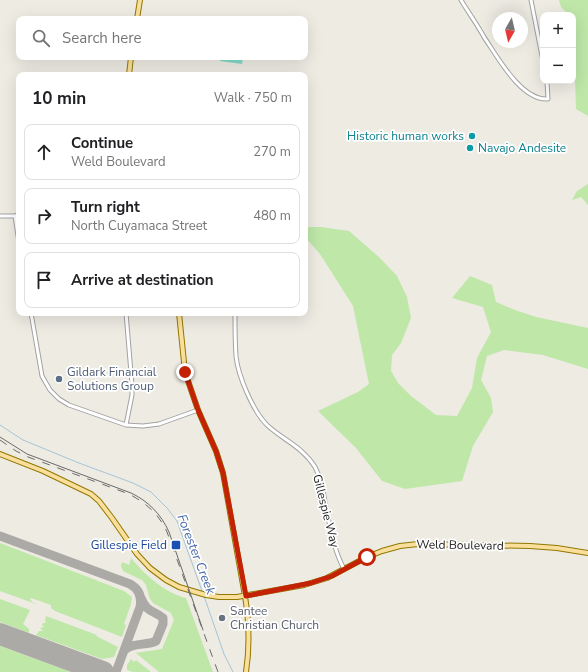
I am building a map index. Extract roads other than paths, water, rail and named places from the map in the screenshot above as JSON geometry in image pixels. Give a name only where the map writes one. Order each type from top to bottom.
[{"type":"main road","points":[[137,16],[140,0]]},
{"type":"main road","points":[[129,72],[131,60]]},
{"type":"main road","points":[[179,316],[185,372],[198,410],[216,451],[223,473],[246,596],[249,636],[246,672]]},
{"type":"main road","name":"Weld Boulevard","points":[[0,454],[43,471],[91,494],[108,512],[147,566],[166,580],[193,592],[212,596],[231,598],[311,583],[327,578],[367,557],[400,546],[418,544],[530,546],[557,548],[588,553]]},
{"type":"street","points":[[461,0],[515,82],[530,93],[544,99],[548,99],[546,84]]},
{"type":"street","points":[[531,0],[540,48]]},
{"type":"street","points":[[0,216],[15,216],[16,222]]},
{"type":"street","points":[[32,316],[42,376],[50,390],[59,399],[69,405],[126,425],[143,426],[159,424],[198,410]]},
{"type":"street","points":[[126,316],[132,385],[126,425]]},
{"type":"street","name":"Gillespie Way","points":[[235,316],[236,357],[240,373],[251,402],[267,425],[300,449],[315,467],[322,486],[334,548],[344,569]]},
{"type":"waterway","name":"Forester Creek","points":[[0,425],[23,440],[133,483],[151,492],[167,508],[177,521],[202,591]]},
{"type":"waterway","name":"Forester Creek","points":[[204,596],[224,654],[233,672]]},
{"type":"tram line","points":[[0,437],[27,454],[131,493],[148,504],[166,525],[203,630]]},
{"type":"railway","points":[[0,440],[28,457],[129,494],[141,501],[156,514],[167,532],[218,672]]},
{"type":"place","name":"Historic human works","points":[[472,136]]},
{"type":"place","name":"Navajo Andesite","points":[[470,148]]},
{"type":"place","name":"Gildark Financial Solutions Group","points":[[59,379]]},
{"type":"place","name":"Gillespie Field","points":[[176,545]]},
{"type":"place","name":"Santee Christian Church","points":[[222,618]]}]
